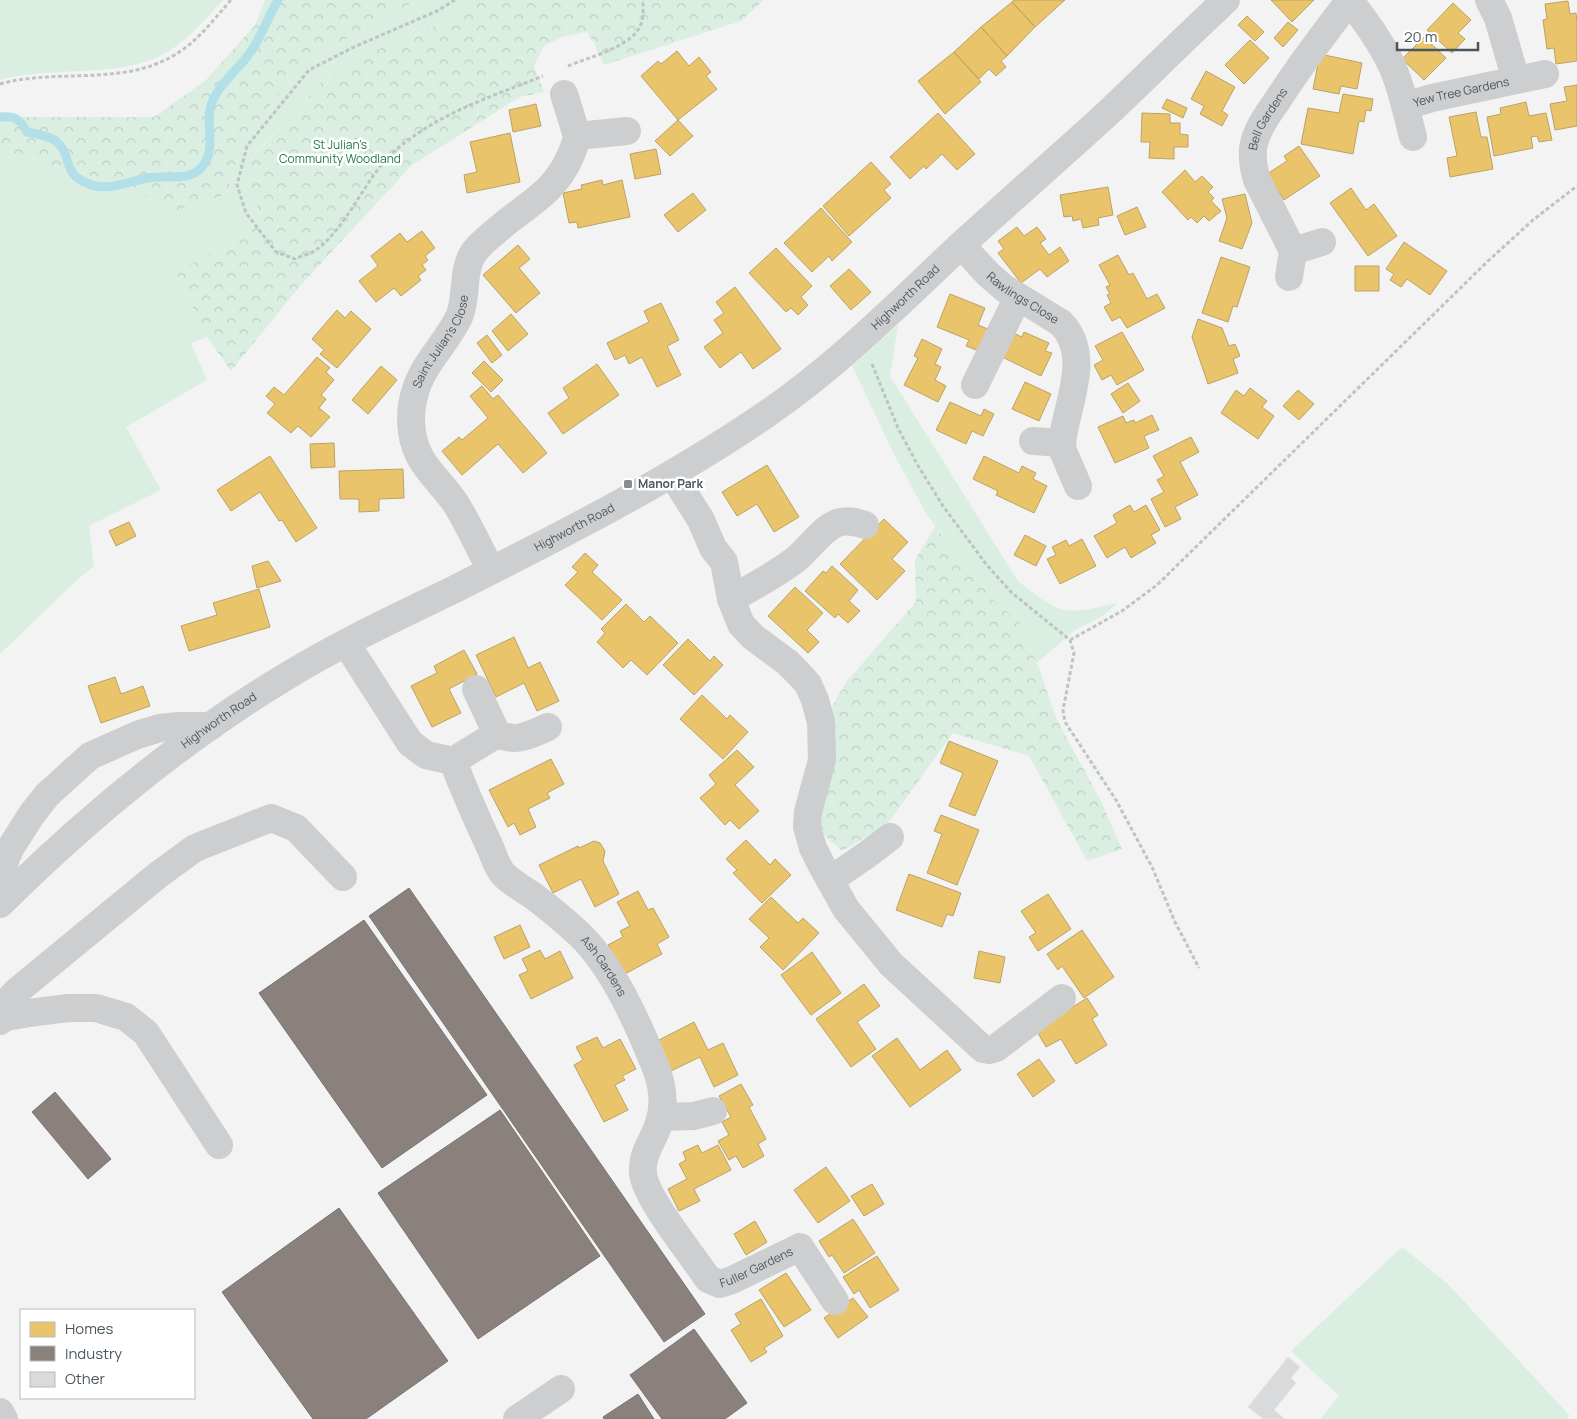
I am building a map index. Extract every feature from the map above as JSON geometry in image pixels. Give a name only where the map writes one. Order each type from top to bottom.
[{"type":"street","name":"Highworth Road","points":[[0,904],[39,865],[107,804],[211,726],[283,678],[346,643],[491,570],[672,474],[768,412],[816,377],[860,341],[1226,0]]},
{"type":"street","name":"Yew Tree Gardens","points":[[1349,0],[1372,31],[1393,67],[1413,138]]},
{"type":"street","name":"Bell Gardens","points":[[1293,251],[1257,180],[1254,169],[1253,149],[1264,120],[1282,92],[1306,56],[1349,0]]},
{"type":"street","name":"Yew Tree Gardens","points":[[1493,9],[1516,80]]},
{"type":"street","name":"Yew Tree Gardens","points":[[1405,106],[1432,98],[1546,74]]},
{"type":"street","points":[[557,79],[577,136],[627,131]]},
{"type":"street","name":"Saint Julian's Close","points":[[491,570],[457,506],[420,456],[414,442],[411,423],[412,407],[417,388],[429,363],[459,317],[470,259],[474,252],[499,228],[537,200],[552,186],[567,163],[577,136]]},
{"type":"street","points":[[1289,277],[1293,251],[1322,242]]},
{"type":"street","name":"Rawlings Close","points":[[961,245],[989,275],[1018,297],[1061,323],[1067,329],[1074,343],[1076,375],[1062,443],[1063,451],[1078,486]]},
{"type":"street","points":[[975,384],[1018,297]]},
{"type":"street","points":[[1033,441],[1062,443]]},
{"type":"street","points":[[672,474],[701,520],[714,548],[724,562],[732,598],[741,624],[753,637],[787,662],[799,674],[808,684],[816,700],[821,722],[822,760],[808,812],[807,828],[813,848],[846,909],[891,964],[983,1049],[996,1048],[1062,998]]},
{"type":"street","points":[[732,598],[795,560],[828,528],[837,523],[855,522],[865,525]]},
{"type":"street","points":[[346,643],[410,743],[426,755],[453,761],[497,734]]},
{"type":"street","points":[[476,689],[497,734],[513,739],[524,737],[548,727]]},
{"type":"street","points":[[0,880],[11,847],[32,814],[47,795],[90,756],[137,735],[160,728],[211,726]]},
{"type":"street","name":"Ash Gardens","points":[[453,761],[471,809],[492,851],[496,864],[504,875],[549,908],[580,935],[604,963],[630,1010],[654,1061],[661,1083],[663,1098],[661,1118],[646,1150],[643,1173],[645,1183],[657,1205]]},
{"type":"street","points":[[1,1020],[6,1004],[17,991],[158,875],[194,848],[232,832],[271,818],[296,828],[343,877]]},
{"type":"street","points":[[830,880],[868,854],[890,836]]},
{"type":"street","points":[[1,1020],[28,1012],[68,1008],[96,1008],[126,1017],[146,1033],[219,1145]]},
{"type":"street","points":[[661,1118],[694,1116],[713,1111]]},
{"type":"street","name":"Fuller Gardens","points":[[657,1205],[708,1279],[720,1284],[732,1280],[800,1247],[835,1301]]},
{"type":"street","points":[[517,1419],[561,1389]]},
{"type":"street","points":[[0,1412],[4,1419]]},
{"type":"path","points":[[0,84],[23,80],[115,73],[159,62],[177,54],[190,43],[231,0]]},
{"type":"path","points":[[455,0],[437,11],[354,47],[309,70],[247,146],[237,184],[246,214],[276,252],[295,259],[314,252],[330,238],[376,172],[396,150],[430,126],[468,106],[557,79],[626,42],[636,33],[642,22],[643,0]]},
{"type":"path","points":[[1070,640],[1122,611],[1156,585],[1488,261],[1533,220],[1577,186]]},
{"type":"path","points":[[860,341],[874,368],[898,428],[917,464],[944,506],[986,564],[1010,592],[1070,640],[1074,653],[1063,710],[1066,722],[1116,800],[1148,858],[1175,922],[1198,968]]},
{"type":"green space","points":[[223,0],[185,39],[158,57],[140,63],[101,70],[39,73],[0,80],[0,1]]},
{"type":"green space","points":[[265,0],[417,0],[389,17],[306,60],[241,143],[227,194],[172,212],[135,189],[0,150],[0,117],[154,117],[205,81],[255,25]]},
{"type":"green space","points":[[417,0],[473,0],[459,16],[379,49],[321,82],[250,160],[256,206],[262,223],[176,273],[207,337],[191,343],[207,380],[126,427],[161,490],[89,526],[94,566],[0,654],[0,150],[135,189],[172,212],[227,194],[241,143],[306,60],[389,17]]},
{"type":"green space","name":"St Julian's Community Woodland","points":[[473,0],[764,0],[741,21],[604,65],[587,32],[562,37],[544,46],[534,66],[544,92],[520,97],[412,165],[300,286],[231,371],[207,337],[176,273],[262,223],[251,189],[250,161],[321,82],[379,49],[459,16]]},
{"type":"green space","points":[[898,325],[890,376],[1018,581],[1046,602],[1064,610],[1084,610],[1118,603],[1101,617],[1074,631],[1037,663],[1020,623],[994,600],[927,515],[895,456],[852,366]]},
{"type":"green space","points":[[935,526],[994,600],[1020,623],[1037,663],[1057,720],[1100,799],[1122,849],[1087,861],[1029,756],[953,733],[886,826],[842,851],[822,833],[818,813],[827,715],[847,681],[916,602],[915,560]]},
{"type":"green space","points":[[1402,1247],[1448,1284],[1570,1416],[1566,1419],[1320,1419],[1339,1396],[1291,1351]]},
{"type":"building: Homes","points":[[1014,0],[1065,0],[1035,27],[1012,2]]},
{"type":"building: Homes","points":[[1271,0],[1314,0],[1292,22]]},
{"type":"building: Homes","points":[[1568,1],[1570,14],[1576,13],[1577,61],[1556,64],[1554,48],[1547,49],[1543,20],[1547,19],[1545,4]]},
{"type":"building: Homes","points":[[1012,2],[1035,27],[1007,56],[981,27]]},
{"type":"building: Homes","points":[[1453,3],[1471,20],[1458,33],[1465,39],[1452,53],[1427,30]]},
{"type":"building: Homes","points":[[1247,16],[1264,32],[1255,41],[1238,25]]},
{"type":"building: Homes","points":[[1288,22],[1298,30],[1283,47],[1274,38]]},
{"type":"building: Homes","points":[[981,27],[1007,56],[1001,61],[1006,67],[996,76],[989,69],[979,79],[954,52]]},
{"type":"building: Homes","points":[[1424,37],[1446,58],[1424,80],[1402,59]]},
{"type":"building: Homes","points":[[1250,40],[1269,58],[1244,84],[1225,65]]},
{"type":"building: Homes","points":[[677,51],[689,66],[699,57],[711,72],[706,76],[717,89],[678,120],[641,76],[658,61],[661,64]]},
{"type":"building: Homes","points":[[954,52],[981,82],[945,114],[918,81]]},
{"type":"building: Homes","points":[[1320,54],[1362,63],[1357,89],[1341,86],[1339,94],[1313,89]]},
{"type":"building: Homes","points":[[1206,71],[1235,87],[1222,111],[1228,115],[1222,126],[1200,114],[1204,106],[1191,99]]},
{"type":"building: Homes","points":[[1577,85],[1577,126],[1555,130],[1550,104],[1567,101],[1564,87]]},
{"type":"building: Homes","points":[[1343,94],[1373,99],[1371,111],[1366,110],[1364,122],[1359,121],[1353,154],[1301,144],[1308,108],[1339,113]]},
{"type":"building: Homes","points":[[1167,99],[1187,108],[1183,118],[1162,108]]},
{"type":"building: Homes","points":[[1526,102],[1529,116],[1546,113],[1552,140],[1539,142],[1537,136],[1531,137],[1533,148],[1494,156],[1487,117],[1501,114],[1500,108]]},
{"type":"building: Homes","points":[[536,104],[541,126],[513,132],[509,110]]},
{"type":"building: Homes","points":[[1476,112],[1481,137],[1487,137],[1493,169],[1450,177],[1447,158],[1457,156],[1449,117]]},
{"type":"building: Homes","points":[[938,113],[975,154],[957,170],[942,154],[926,169],[924,166],[910,179],[890,157]]},
{"type":"building: Homes","points":[[1142,113],[1170,114],[1170,123],[1180,123],[1180,134],[1188,135],[1188,147],[1174,147],[1174,159],[1149,158],[1150,142],[1141,142]]},
{"type":"building: Homes","points":[[678,120],[693,136],[670,156],[655,141]]},
{"type":"building: Homes","points":[[510,133],[520,182],[467,193],[464,175],[477,172],[470,142]]},
{"type":"building: Homes","points":[[1299,146],[1320,176],[1284,200],[1267,174],[1287,161],[1284,156]]},
{"type":"building: Homes","points":[[656,149],[661,174],[635,179],[630,154]]},
{"type":"building: Homes","points":[[871,162],[891,184],[884,190],[891,198],[849,236],[823,206]]},
{"type":"building: Homes","points":[[1185,170],[1195,182],[1202,176],[1213,187],[1208,192],[1214,198],[1211,201],[1221,211],[1209,221],[1204,216],[1197,223],[1191,217],[1188,220],[1162,192]]},
{"type":"building: Homes","points":[[602,180],[603,185],[622,180],[630,217],[578,228],[577,222],[569,223],[563,193],[582,189],[581,185]]},
{"type":"building: Homes","points":[[1108,187],[1113,215],[1098,218],[1099,225],[1083,228],[1081,219],[1073,221],[1072,216],[1064,217],[1060,195]]},
{"type":"building: Homes","points":[[1351,188],[1366,210],[1374,204],[1397,236],[1368,256],[1330,203]]},
{"type":"building: Homes","points":[[693,193],[706,210],[678,232],[664,215]]},
{"type":"building: Homes","points":[[1245,194],[1252,223],[1242,249],[1219,241],[1227,218],[1222,199]]},
{"type":"building: Homes","points":[[1137,207],[1146,227],[1125,235],[1117,216]]},
{"type":"building: Homes","points":[[821,208],[852,242],[832,261],[829,256],[812,272],[784,243]]},
{"type":"building: Homes","points":[[1017,227],[1024,236],[1037,227],[1046,239],[1040,243],[1049,255],[1060,247],[1069,261],[1047,277],[1040,269],[1021,283],[998,253],[1004,249],[998,241]]},
{"type":"building: Homes","points":[[422,231],[435,248],[425,256],[428,260],[422,265],[426,270],[418,276],[421,280],[401,296],[394,288],[376,302],[359,281],[378,266],[371,256],[400,233],[407,242]]},
{"type":"building: Homes","points":[[1404,242],[1447,271],[1430,295],[1407,279],[1401,287],[1390,280],[1394,274],[1386,269]]},
{"type":"building: Homes","points":[[518,245],[530,259],[519,268],[540,293],[516,313],[483,275]]},
{"type":"building: Homes","points":[[776,248],[812,286],[801,297],[808,305],[798,315],[791,308],[786,312],[749,273]]},
{"type":"building: Homes","points":[[1118,255],[1129,275],[1133,273],[1147,299],[1157,294],[1165,308],[1127,328],[1120,317],[1112,321],[1104,307],[1111,303],[1107,295],[1110,294],[1106,287],[1110,285],[1099,265]]},
{"type":"building: Homes","points":[[1221,257],[1250,267],[1237,307],[1233,306],[1228,322],[1202,313]]},
{"type":"building: Homes","points":[[1355,266],[1379,266],[1379,291],[1355,291]]},
{"type":"building: Homes","points":[[849,269],[871,292],[851,310],[830,286]]},
{"type":"building: Homes","points":[[735,287],[781,349],[753,369],[741,352],[720,368],[704,347],[723,333],[714,320],[724,313],[716,302]]},
{"type":"building: Homes","points":[[950,294],[985,308],[978,325],[988,329],[979,351],[966,346],[969,340],[937,327]]},
{"type":"building: Homes","points":[[661,303],[679,340],[667,346],[681,375],[657,387],[642,357],[629,364],[625,355],[615,360],[607,343],[649,322],[644,311]]},
{"type":"building: Homes","points":[[337,310],[345,318],[351,311],[371,329],[337,368],[320,354],[324,350],[312,339]]},
{"type":"building: Homes","points":[[511,314],[528,334],[508,351],[492,331]]},
{"type":"building: Homes","points":[[1198,319],[1222,328],[1229,346],[1235,344],[1240,356],[1233,359],[1238,373],[1208,384],[1192,337]]},
{"type":"building: Homes","points":[[1024,332],[1049,343],[1045,351],[1052,353],[1041,376],[1002,357],[1013,333],[1022,337]]},
{"type":"building: Homes","points":[[1122,332],[1144,370],[1117,385],[1111,375],[1102,380],[1094,365],[1103,360],[1095,346]]},
{"type":"building: Homes","points":[[487,335],[502,355],[492,363],[477,343]]},
{"type":"building: Homes","points":[[922,339],[942,349],[935,364],[941,367],[935,380],[946,386],[938,402],[904,385],[918,358],[914,356]]},
{"type":"building: Homes","points":[[317,357],[330,368],[326,372],[334,380],[321,395],[326,399],[319,408],[330,417],[311,437],[298,426],[291,433],[267,413],[275,404],[266,396],[274,387],[284,395]]},
{"type":"building: Homes","points":[[484,361],[503,380],[491,392],[472,373]]},
{"type":"building: Homes","points":[[597,364],[619,395],[563,434],[548,413],[569,398],[563,388]]},
{"type":"building: Homes","points":[[381,366],[397,380],[368,414],[352,400]]},
{"type":"building: Homes","points":[[1025,382],[1051,394],[1039,421],[1012,409]]},
{"type":"building: Homes","points":[[1128,383],[1140,401],[1123,413],[1111,394]]},
{"type":"building: Homes","points":[[482,386],[493,399],[498,395],[547,453],[523,473],[498,444],[462,475],[442,451],[459,437],[462,440],[488,418],[470,396]]},
{"type":"building: Homes","points":[[1250,388],[1267,401],[1262,407],[1274,416],[1258,439],[1221,413],[1236,390],[1244,396]]},
{"type":"building: Homes","points":[[1298,390],[1314,404],[1299,420],[1283,406]]},
{"type":"building: Homes","points":[[950,402],[981,416],[984,409],[994,414],[983,436],[972,431],[966,444],[936,430]]},
{"type":"building: Homes","points":[[1152,415],[1159,430],[1144,436],[1149,448],[1115,463],[1098,427],[1123,416],[1126,423],[1134,420],[1135,423]]},
{"type":"building: Homes","points":[[1191,437],[1199,452],[1180,462],[1198,495],[1175,507],[1181,519],[1165,527],[1151,499],[1164,492],[1157,480],[1164,476],[1153,456]]},
{"type":"building: Homes","points":[[334,443],[335,467],[311,468],[310,444]]},
{"type":"building: Homes","points":[[270,456],[317,528],[296,542],[282,520],[279,521],[260,492],[231,511],[217,490]]},
{"type":"building: Homes","points":[[984,456],[1019,473],[1022,466],[1036,473],[1033,479],[1047,486],[1034,513],[996,495],[998,491],[973,479]]},
{"type":"building: Homes","points":[[767,465],[799,517],[774,532],[757,504],[737,516],[722,492]]},
{"type":"building: Homes","points":[[403,469],[404,498],[379,499],[379,511],[359,512],[359,499],[340,499],[339,471]]},
{"type":"building: Homes","points":[[1130,505],[1134,512],[1146,505],[1160,530],[1151,535],[1156,543],[1131,558],[1125,547],[1107,558],[1094,536],[1117,523],[1113,515]]},
{"type":"building: Homes","points":[[884,519],[908,542],[892,559],[905,571],[877,600],[840,564]]},
{"type":"building: Homes","points":[[129,522],[136,536],[116,546],[109,531]]},
{"type":"building: Homes","points":[[1025,535],[1046,546],[1036,566],[1014,555]]},
{"type":"building: Homes","points":[[1082,539],[1096,566],[1060,584],[1047,559],[1056,555],[1052,547],[1066,540],[1069,546]]},
{"type":"building: Homes","points":[[585,553],[598,565],[592,572],[622,600],[602,620],[565,585],[578,572],[572,567]]},
{"type":"building: Homes","points":[[268,561],[281,581],[257,588],[252,566]]},
{"type":"building: Homes","points":[[832,566],[858,590],[849,601],[860,611],[848,623],[838,614],[835,618],[805,591],[823,571],[826,573]]},
{"type":"building: Homes","points":[[795,587],[823,613],[807,630],[819,642],[808,653],[768,616]]},
{"type":"building: Homes","points":[[259,589],[270,627],[189,651],[181,626],[217,615],[213,603]]},
{"type":"building: Homes","points":[[626,604],[644,622],[650,616],[678,643],[647,675],[631,660],[623,668],[597,642],[605,633],[601,629]]},
{"type":"building: Homes","points":[[514,637],[528,668],[540,662],[559,701],[537,711],[524,683],[496,697],[476,655]]},
{"type":"building: Homes","points":[[688,639],[710,661],[714,656],[723,665],[694,695],[663,665]]},
{"type":"building: Homes","points":[[464,650],[477,674],[449,689],[461,713],[432,727],[411,686],[437,673],[434,666]]},
{"type":"building: Homes","points":[[115,677],[121,694],[143,686],[150,706],[101,723],[88,686]]},
{"type":"building: Homes","points":[[702,695],[727,719],[730,715],[748,732],[723,759],[680,719]]},
{"type":"building: Homes","points":[[949,741],[998,761],[975,816],[949,806],[963,773],[940,763]]},
{"type":"building: Homes","points":[[737,750],[754,767],[735,785],[759,811],[739,829],[730,820],[725,825],[700,798],[716,784],[709,775]]},
{"type":"building: Homes","points":[[551,759],[564,784],[547,793],[550,798],[528,809],[536,827],[520,835],[514,823],[508,827],[489,790]]},
{"type":"building: Homes","points":[[941,815],[979,830],[957,885],[927,873],[942,834],[934,831]]},
{"type":"building: Homes","points":[[746,840],[770,865],[775,859],[791,875],[762,903],[733,873],[737,870],[726,859]]},
{"type":"building: Homes","points":[[594,841],[600,843],[605,851],[603,861],[619,894],[595,907],[581,879],[553,893],[539,865],[578,846],[579,848]]},
{"type":"building: Homes","points":[[909,874],[961,893],[953,916],[947,914],[942,927],[896,910]]},
{"type":"building: Homes","points":[[638,891],[648,910],[653,908],[669,937],[657,944],[662,954],[623,975],[608,945],[623,937],[620,931],[630,926],[617,902]]},
{"type":"building: Homes","points":[[1048,894],[1071,929],[1038,951],[1029,937],[1036,933],[1021,911]]},
{"type":"building: Homes","points":[[771,897],[798,923],[803,918],[819,933],[783,970],[760,947],[769,938],[749,919]]},
{"type":"building: Homes","points":[[520,925],[530,947],[504,959],[494,937]]},
{"type":"building: Homes","points":[[1082,930],[1114,977],[1084,998],[1062,966],[1058,970],[1047,954]]},
{"type":"building: Homes","points":[[540,950],[545,959],[560,951],[573,978],[531,999],[519,975],[528,971],[522,959]]},
{"type":"building: Homes","points":[[979,951],[1005,957],[1000,983],[974,978]]},
{"type":"building: Homes","points":[[812,952],[841,993],[811,1015],[781,975]]},
{"type":"building: Homes","points":[[864,984],[880,1006],[857,1022],[876,1049],[851,1067],[816,1019]]},
{"type":"building: Homes","points":[[1087,998],[1098,1015],[1092,1019],[1107,1045],[1076,1064],[1061,1039],[1046,1047],[1036,1030]]},
{"type":"building: Homes","points":[[694,1022],[708,1050],[723,1043],[738,1075],[714,1087],[700,1057],[671,1071],[657,1041]]},
{"type":"building: Homes","points":[[597,1037],[603,1048],[620,1039],[636,1069],[622,1076],[625,1080],[615,1085],[628,1110],[604,1122],[574,1065],[583,1060],[576,1047]]},
{"type":"building: Homes","points":[[897,1038],[920,1070],[947,1050],[961,1070],[910,1107],[872,1056]]},
{"type":"building: Homes","points":[[1039,1059],[1055,1081],[1033,1097],[1017,1074]]},
{"type":"building: Homes","points":[[741,1084],[753,1105],[749,1107],[766,1139],[758,1144],[764,1156],[743,1168],[736,1156],[729,1160],[718,1141],[729,1135],[722,1122],[731,1117],[719,1096]]},
{"type":"building: Homes","points":[[698,1145],[702,1153],[718,1145],[731,1170],[694,1189],[700,1201],[679,1211],[668,1189],[687,1179],[679,1164],[686,1160],[683,1152]]},
{"type":"building: Homes","points":[[826,1167],[850,1201],[818,1223],[794,1190]]},
{"type":"building: Homes","points":[[872,1184],[884,1204],[864,1216],[851,1196]]},
{"type":"building: Homes","points":[[853,1219],[875,1253],[844,1273],[832,1255],[829,1257],[819,1241]]},
{"type":"building: Homes","points":[[755,1221],[767,1242],[746,1255],[734,1234]]},
{"type":"building: Homes","points":[[877,1256],[899,1290],[870,1308],[859,1290],[854,1294],[843,1277]]},
{"type":"building: Homes","points":[[786,1273],[811,1310],[784,1327],[759,1290]]},
{"type":"building: Homes","points":[[853,1298],[868,1317],[838,1338],[824,1318]]},
{"type":"building: Homes","points":[[761,1299],[783,1336],[764,1348],[767,1352],[751,1362],[731,1330],[741,1324],[735,1314]]},
{"type":"building: Industry","points":[[409,888],[705,1314],[664,1342],[369,916]]},
{"type":"building: Industry","points":[[364,920],[487,1095],[382,1168],[259,993]]},
{"type":"building: Industry","points":[[55,1092],[111,1159],[88,1179],[32,1112]]},
{"type":"building: Industry","points":[[500,1110],[600,1256],[478,1339],[378,1193]]},
{"type":"building: Industry","points":[[339,1208],[448,1361],[366,1419],[313,1419],[222,1292]]},
{"type":"building: Industry","points":[[694,1329],[747,1403],[725,1419],[662,1419],[630,1375]]},
{"type":"building: Industry","points":[[638,1394],[654,1419],[604,1419],[603,1417]]},
{"type":"building: Other","points":[[1288,1357],[1300,1367],[1291,1378],[1296,1383],[1274,1410],[1285,1419],[1263,1419],[1248,1407]]},
{"type":"waterway","points":[[0,117],[16,119],[27,132],[46,136],[56,141],[61,146],[74,175],[89,184],[104,187],[155,177],[190,175],[202,167],[209,153],[209,120],[214,97],[252,50],[278,0]]},
{"type":"place","name":"Manor Park","points":[[628,484]]}]
